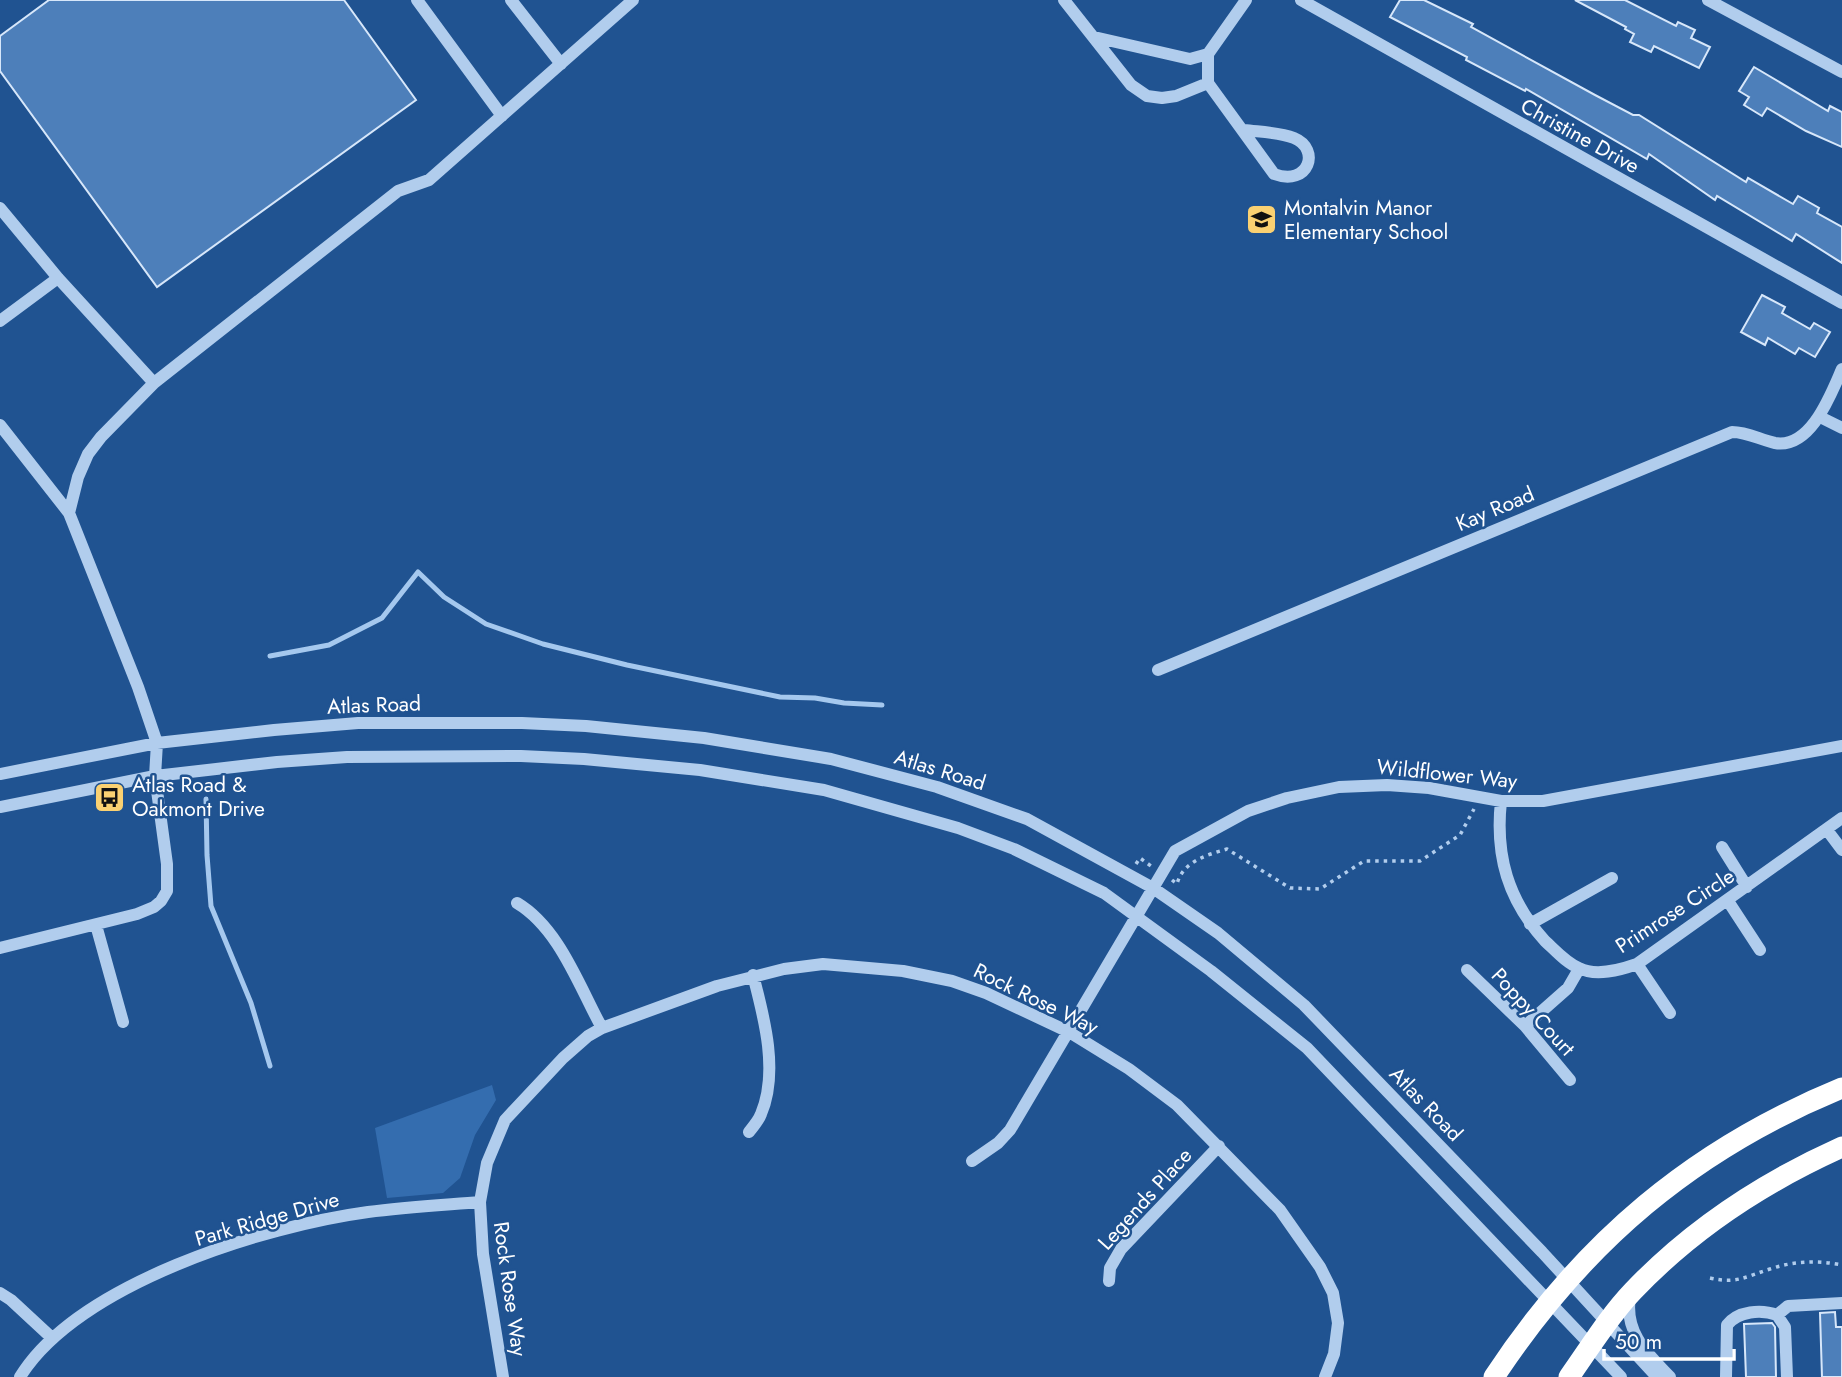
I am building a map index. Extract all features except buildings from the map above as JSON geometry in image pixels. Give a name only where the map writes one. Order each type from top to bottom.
[{"type":"highway","points":[[1494,1377],[1568,1280],[1627,1220],[1695,1166],[1743,1135],[1842,1088]]},
{"type":"highway","points":[[1569,1377],[1632,1292],[1673,1252],[1726,1211],[1773,1182],[1842,1147]]},
{"type":"street","points":[[417,0],[502,116]]},
{"type":"street","points":[[511,0],[561,64]]},
{"type":"street","points":[[69,513],[78,477],[88,454],[154,383],[398,191],[429,180],[633,0]]},
{"type":"street","points":[[1064,0],[1131,85],[1147,96],[1177,96],[1208,83]]},
{"type":"street","points":[[1244,130],[1297,139],[1307,150],[1308,164],[1302,174],[1287,179],[1274,174],[1208,83],[1208,54],[1246,0]]},
{"type":"street","name":"Christine Drive","points":[[1301,0],[1842,303]]},
{"type":"street","points":[[1708,0],[1842,72]]},
{"type":"street","points":[[1094,37],[1190,60],[1208,54]]},
{"type":"street","points":[[0,208],[58,278],[154,383]]},
{"type":"street","points":[[0,321],[58,278]]},
{"type":"street","points":[[1842,369],[1820,417],[1842,428]]},
{"type":"street","name":"Kay Road","points":[[1158,670],[1732,432],[1785,443],[1796,439],[1820,417]]},
{"type":"street","points":[[0,425],[69,513],[138,687],[157,743],[155,776],[167,864],[167,891],[154,907],[96,925],[0,948]]},
{"type":"street","name":"Atlas Road","points":[[0,774],[157,743],[358,723],[586,726],[704,738],[831,759],[937,787],[1027,819],[1153,888],[1218,933],[1304,1005],[1568,1280],[1657,1377]]},
{"type":"street","name":"Wildflower Way","points":[[972,1161],[998,1143],[1010,1130],[1175,851],[1248,811],[1287,798],[1339,787],[1387,785],[1501,801],[1543,801],[1842,746]]},
{"type":"street","points":[[0,807],[155,776],[347,757],[521,755],[700,770],[824,790],[958,828],[1014,849],[1093,887],[1218,977],[1307,1048],[1621,1377]]},
{"type":"street","points":[[1501,801],[1500,846],[1507,885],[1530,924],[1556,951],[1580,969],[1567,988],[1525,1026]]},
{"type":"street","name":"Primrose Circle","points":[[1580,969],[1601,972],[1637,964],[1842,818]]},
{"type":"street","points":[[1827,830],[1842,850]]},
{"type":"street","points":[[1722,847],[1747,887]]},
{"type":"street","points":[[1530,924],[1612,878]]},
{"type":"street","points":[[1728,901],[1760,950]]},
{"type":"street","points":[[517,903],[534,913],[550,931],[601,1028]]},
{"type":"street","points":[[96,925],[123,1022]]},
{"type":"street","name":"Rock Rose Way","points":[[503,1377],[483,1254],[480,1202],[487,1163],[505,1120],[563,1058],[601,1028],[753,975],[822,964],[903,971],[952,981],[986,993],[1069,1032],[1129,1069],[1166,1096],[1219,1146],[1280,1210],[1320,1267],[1333,1293],[1339,1323],[1334,1354],[1325,1377]]},
{"type":"street","points":[[1637,964],[1670,1013]]},
{"type":"street","name":"Poppy Court","points":[[1466,970],[1525,1026],[1570,1080]]},
{"type":"street","points":[[749,1132],[761,1115],[769,1066],[764,1019],[753,975]]},
{"type":"street","name":"Legends Place","points":[[1109,1281],[1110,1268],[1121,1249],[1219,1146]]},
{"type":"street","name":"Park Ridge Drive","points":[[20,1377],[27,1365],[52,1338],[89,1309],[128,1286],[219,1248],[367,1212],[480,1202]]},
{"type":"street","points":[[1632,1292],[1628,1311],[1631,1327],[1644,1349],[1670,1377]]},
{"type":"street","points":[[0,1293],[52,1338]]},
{"type":"street","points":[[1777,1315],[1788,1306],[1842,1303]]},
{"type":"street","points":[[1726,1377],[1725,1329],[1730,1321],[1743,1314],[1766,1312],[1777,1315],[1785,1326],[1787,1377]]},
{"type":"path","points":[[1129,874],[1140,858],[1177,884],[1180,873],[1203,856],[1227,849],[1290,888],[1320,890],[1364,861],[1420,861],[1460,835],[1479,798]]},
{"type":"path","points":[[1710,1278],[1740,1280],[1798,1262],[1824,1261],[1842,1265]]},
{"type":"shaded area","points":[[492,1085],[496,1100],[475,1135],[460,1178],[443,1193],[387,1198],[375,1128]]},
{"type":"waterway","points":[[270,656],[329,645],[382,618],[418,572],[444,597],[486,624],[543,644],[627,665],[780,697],[882,705]]},
{"type":"waterway","points":[[206,799],[211,906],[251,1003],[270,1066]]},
{"type":"place","name":"Montalvin Manor Elementary School","points":[[1261,220]]},
{"type":"place","name":"Atlas Road & Oakmont Drive","points":[[109,797]]}]
